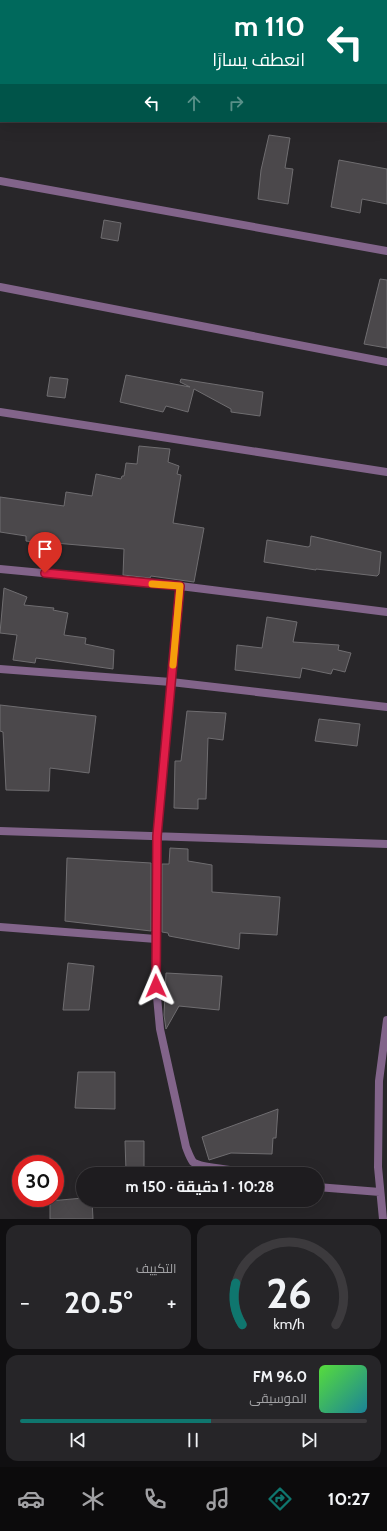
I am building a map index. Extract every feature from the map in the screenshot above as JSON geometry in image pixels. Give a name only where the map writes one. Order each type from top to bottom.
[{"type":"street","points":[[0,181],[387,251]]},
{"type":"street","points":[[0,287],[387,362]]},
{"type":"street","points":[[0,412],[387,472]]},
{"type":"street","points":[[0,569],[180,586],[387,612]]},
{"type":"street","points":[[180,586],[157,836],[156,986],[160,1029],[186,1147],[192,1161],[196,1164],[217,1167]]},
{"type":"street","points":[[0,669],[171,682],[387,707]]},
{"type":"street","points":[[0,831],[387,844]]},
{"type":"street","points":[[0,927],[156,939]]},
{"type":"street","points":[[383,1219],[378,1167],[379,1081],[387,1020]]},
{"type":"street","points":[[378,1167],[387,1167]]},
{"type":"street","points":[[324,1188],[380,1192]]},
{"type":"building","points":[[269,135],[290,138],[285,168],[293,169],[288,204],[258,199],[261,170]]},
{"type":"building","points":[[339,160],[387,169],[387,204],[362,199],[360,213],[331,207]]},
{"type":"building","points":[[104,220],[121,223],[118,241],[101,238]]},
{"type":"building","points":[[380,279],[387,280],[387,348],[364,344]]},
{"type":"building","points":[[126,375],[190,387],[180,382],[181,379],[263,392],[260,416],[231,412],[231,409],[194,389],[188,412],[166,406],[163,412],[120,402]]},
{"type":"building","points":[[50,377],[68,379],[65,398],[47,396]]},
{"type":"building","points":[[139,446],[170,449],[168,462],[179,466],[177,474],[181,475],[173,523],[204,528],[194,582],[151,576],[150,578],[123,575],[124,549],[55,543],[54,545],[26,541],[26,536],[0,532],[0,497],[64,506],[66,492],[92,496],[96,474],[121,479],[122,476],[124,476],[126,463],[137,464]]},
{"type":"building","points":[[311,536],[381,552],[379,574],[377,576],[316,570],[264,562],[267,540],[308,547],[310,546]]},
{"type":"building","points":[[4,588],[27,597],[24,605],[54,608],[53,610],[68,613],[64,635],[86,638],[85,644],[114,650],[113,669],[36,658],[35,663],[13,660],[17,635],[0,633]]},
{"type":"building","points":[[267,617],[297,622],[293,642],[339,645],[338,650],[351,653],[345,672],[333,669],[331,674],[302,668],[300,678],[235,670],[237,645],[262,648]]},
{"type":"building","points":[[0,705],[96,716],[89,773],[50,768],[49,791],[6,790],[3,732],[0,731]]},
{"type":"building","points":[[187,711],[226,713],[223,740],[208,738],[206,799],[198,799],[198,809],[174,808],[175,761],[181,761]]},
{"type":"building","points":[[319,719],[360,724],[357,746],[315,741]]},
{"type":"building","points":[[170,848],[188,849],[188,861],[212,865],[212,892],[280,897],[277,935],[240,933],[239,949],[169,936],[168,933],[162,932],[162,864],[169,864]]},
{"type":"building","points":[[67,858],[151,863],[151,931],[65,921]]},
{"type":"building","points":[[68,963],[94,966],[89,1010],[63,1010]]},
{"type":"building","points":[[166,973],[222,976],[219,1010],[179,1006],[166,1029],[164,1015]]},
{"type":"building","points":[[78,1072],[115,1072],[115,1109],[75,1108]]},
{"type":"building","points":[[278,1109],[276,1138],[273,1138],[272,1154],[231,1153],[209,1160],[202,1137]]},
{"type":"building","points":[[125,1141],[144,1141],[144,1167],[126,1167]]},
{"type":"building","points":[[76,1199],[76,1207],[92,1207],[93,1219],[50,1219],[50,1207],[64,1207],[64,1200]]},
{"type":"slow traffic","points":[[152,584],[180,586],[173,665]]},
{"type":"route","points":[[45,573],[180,586],[157,836],[156,986]]}]
